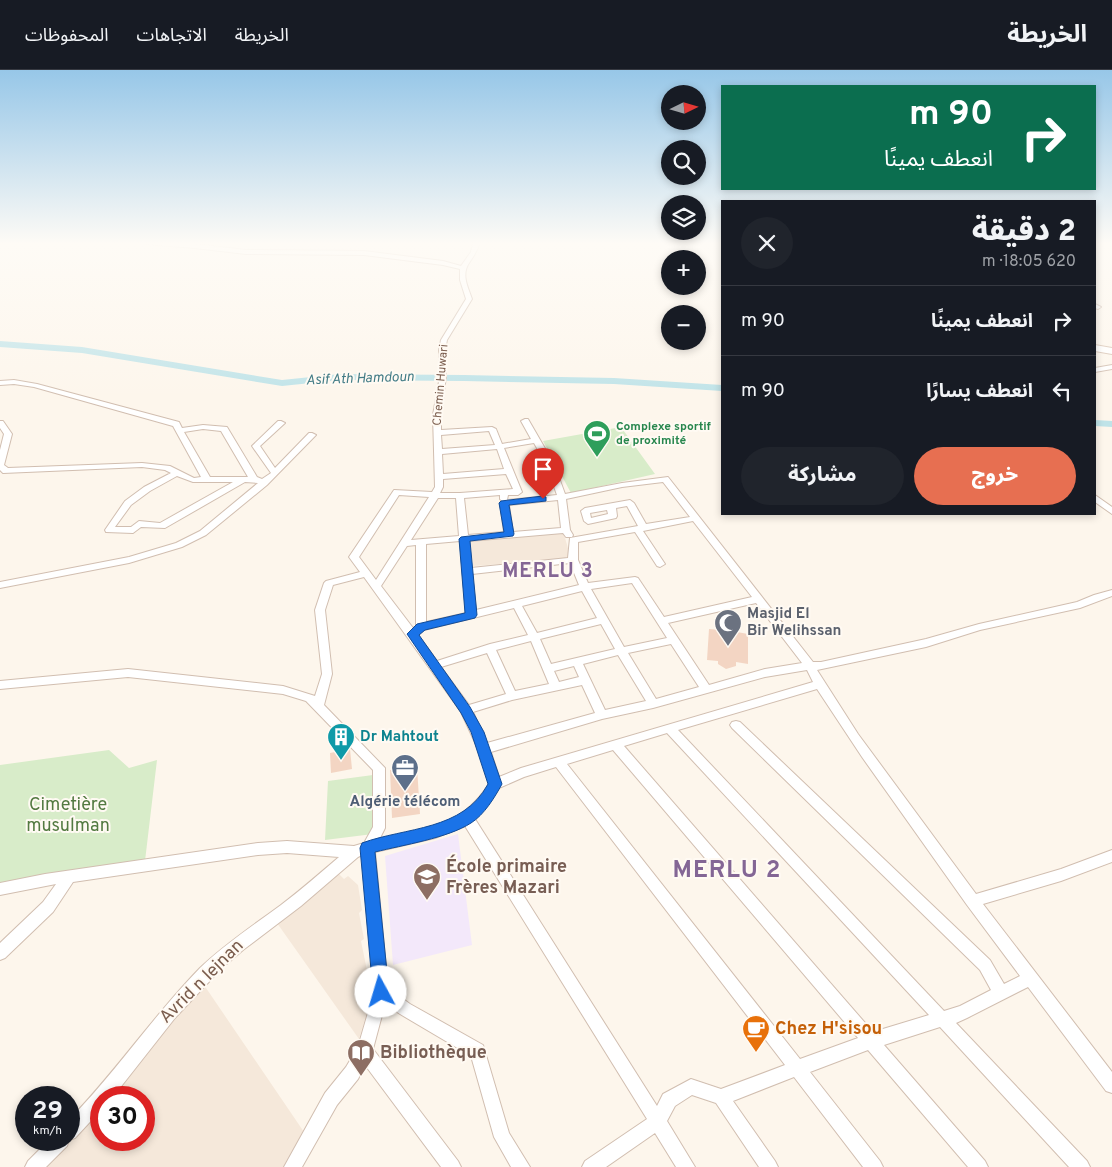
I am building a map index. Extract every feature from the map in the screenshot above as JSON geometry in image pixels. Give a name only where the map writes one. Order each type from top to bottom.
[{"type":"street","name":"Chemin Huwari","points":[[435,496],[439,487],[437,415],[443,376],[442,350],[444,340],[468,298],[467,295]]},
{"type":"street","points":[[1096,348],[1112,352]]},
{"type":"street","points":[[1096,370],[1112,367]]},
{"type":"street","points":[[0,383],[14,382],[35,385],[176,424],[207,480]]},
{"type":"street","points":[[526,421],[550,464],[562,497],[566,530],[572,540],[573,560],[585,587],[602,620],[653,704]]},
{"type":"street","points":[[0,423],[8,434],[0,465],[6,471],[142,466],[167,468],[193,480],[254,479],[264,483]]},
{"type":"street","points":[[275,473],[256,446],[281,423]]},
{"type":"street","points":[[180,431],[203,427],[224,429],[254,479]]},
{"type":"street","points":[[0,889],[258,849],[288,847],[361,850],[450,827],[468,818],[491,792],[495,784],[484,749],[466,710],[354,557],[397,492],[435,496],[460,496],[518,492],[492,429],[438,433]]},
{"type":"street","points":[[0,585],[107,565],[183,543],[203,533],[264,483],[312,435]]},
{"type":"street","points":[[438,452],[498,447],[537,440]]},
{"type":"street","points":[[439,477],[510,471]]},
{"type":"street","points":[[176,473],[147,489],[128,503],[110,530],[133,530],[139,524],[162,526],[242,479]]},
{"type":"street","points":[[504,503],[562,497],[665,479],[810,666],[820,684],[972,901],[1112,1085]]},
{"type":"street","points":[[504,492],[509,534]]},
{"type":"street","points":[[376,587],[435,496]]},
{"type":"street","points":[[460,496],[471,615]]},
{"type":"street","points":[[1096,499],[1112,511]]},
{"type":"street","points":[[611,506],[630,503],[660,564]]},
{"type":"street","points":[[572,540],[696,518]]},
{"type":"street","points":[[405,543],[566,530]]},
{"type":"street","points":[[421,542],[421,627]]},
{"type":"street","points":[[468,571],[573,560]]},
{"type":"street","points":[[318,706],[327,674],[320,610],[329,583],[366,574]]},
{"type":"street","points":[[412,634],[421,627],[516,603],[585,587],[635,580],[706,689]]},
{"type":"street","points":[[484,749],[602,715],[653,704],[764,673],[821,666],[926,643],[979,626],[1080,605],[1097,597],[1112,593]]},
{"type":"street","points":[[662,621],[759,600]]},
{"type":"street","points":[[516,603],[534,638],[555,687]]},
{"type":"street","points":[[433,666],[490,648],[602,620]]},
{"type":"street","points":[[548,669],[674,640]]},
{"type":"street","points":[[490,648],[512,696]]},
{"type":"street","points":[[577,662],[602,715]]},
{"type":"street","points":[[1,686],[128,673],[283,690],[310,698],[355,746],[379,768],[379,828],[361,850],[381,992],[365,1050],[352,1073],[332,1099],[293,1167]]},
{"type":"street","points":[[466,710],[512,696],[585,680]]},
{"type":"street","points":[[495,784],[616,744],[820,684]]},
{"type":"street","points":[[736,725],[985,965],[1001,993]]},
{"type":"street","points":[[670,728],[1081,1167]]},
{"type":"street","points":[[616,744],[979,1167]]},
{"type":"street","points":[[559,762],[874,1167]]},
{"type":"street","points":[[468,818],[686,1167]]},
{"type":"street","name":"Avrid n lejnan","points":[[80,1122],[155,1029],[205,974],[238,943],[296,902],[361,850]]},
{"type":"street","points":[[972,901],[1061,875],[1112,856]]},
{"type":"street","points":[[0,953],[48,907],[69,877]]},
{"type":"street","points":[[721,1097],[870,1041],[962,1013],[1031,978]]},
{"type":"street","points":[[381,992],[405,1009],[477,1051],[502,1137],[522,1167]]},
{"type":"street","points":[[365,1050],[369,1058],[452,1167]]},
{"type":"street","points":[[591,1167],[658,1121],[669,1100],[691,1087],[721,1097],[769,1167]]},
{"type":"street","points":[[34,1167],[50,1151]]},
{"type":"shaded area","points":[[563,531],[570,555],[566,559],[473,566],[470,540]]},
{"type":"shaded area","name":"École primaire Frères Mazari","points":[[458,834],[472,945],[393,965],[385,856]]},
{"type":"shaded area","points":[[339,874],[344,879],[348,876],[358,885],[362,910],[359,913],[364,939],[361,941],[372,995],[359,1039],[277,923]]},
{"type":"shaded area","points":[[204,985],[306,1135],[287,1167],[44,1167],[59,1151],[80,1151],[80,1128],[90,1118],[90,1151],[155,1151],[155,1086],[118,1086]]},
{"type":"green space","name":"Complexe sportif de proximité","points":[[621,427],[655,474],[571,493],[543,441]]},
{"type":"green space","name":"Cimetière musulman","points":[[109,750],[129,768],[157,760],[145,861],[0,888],[0,765]]},
{"type":"green space","points":[[373,775],[373,834],[325,840],[328,781]]},
{"type":"building","name":"Masjid El Bir Welihssan","points":[[730,625],[737,629],[737,632],[748,634],[748,664],[736,662],[736,666],[726,669],[718,664],[718,661],[707,660],[709,629],[720,630],[720,627]]},
{"type":"building","name":"Dr Mahtout","points":[[350,749],[352,769],[331,773],[330,753]]},
{"type":"building","name":"Algérie télécom","points":[[417,767],[420,814],[392,818],[390,770]]},
{"type":"waterway","name":"Asif Ath Hamdoun","points":[[0,344],[82,350],[282,383],[340,377],[464,378],[614,381],[721,388]]},
{"type":"waterway","name":"Asif Ath Hamdoun","points":[[1096,423],[1112,424]]},
{"type":"place","name":"Complexe sportif de proximité","points":[[597,458]]},
{"type":"place","name":"Masjid El Bir Welihssan","points":[[728,647]]},
{"type":"place","name":"Dr Mahtout","points":[[341,761]]},
{"type":"place","name":"Algérie télécom","points":[[405,792]]},
{"type":"place","name":"École primaire Frères Mazari","points":[[427,901]]},
{"type":"place","name":"Chez H'sisou","points":[[756,1053]]},
{"type":"place","name":"Bibliothèque","points":[[361,1077]]},
{"type":"district","name":"MERLU 3","points":[[548,572]]},
{"type":"district","name":"MERLU 2","points":[[727,871]]},
{"type":"route","points":[[381,992],[368,848],[450,827],[468,818],[491,792],[495,784],[484,749],[466,710],[412,634],[421,627],[471,615],[464,539],[509,534],[504,503],[543,499]]}]
